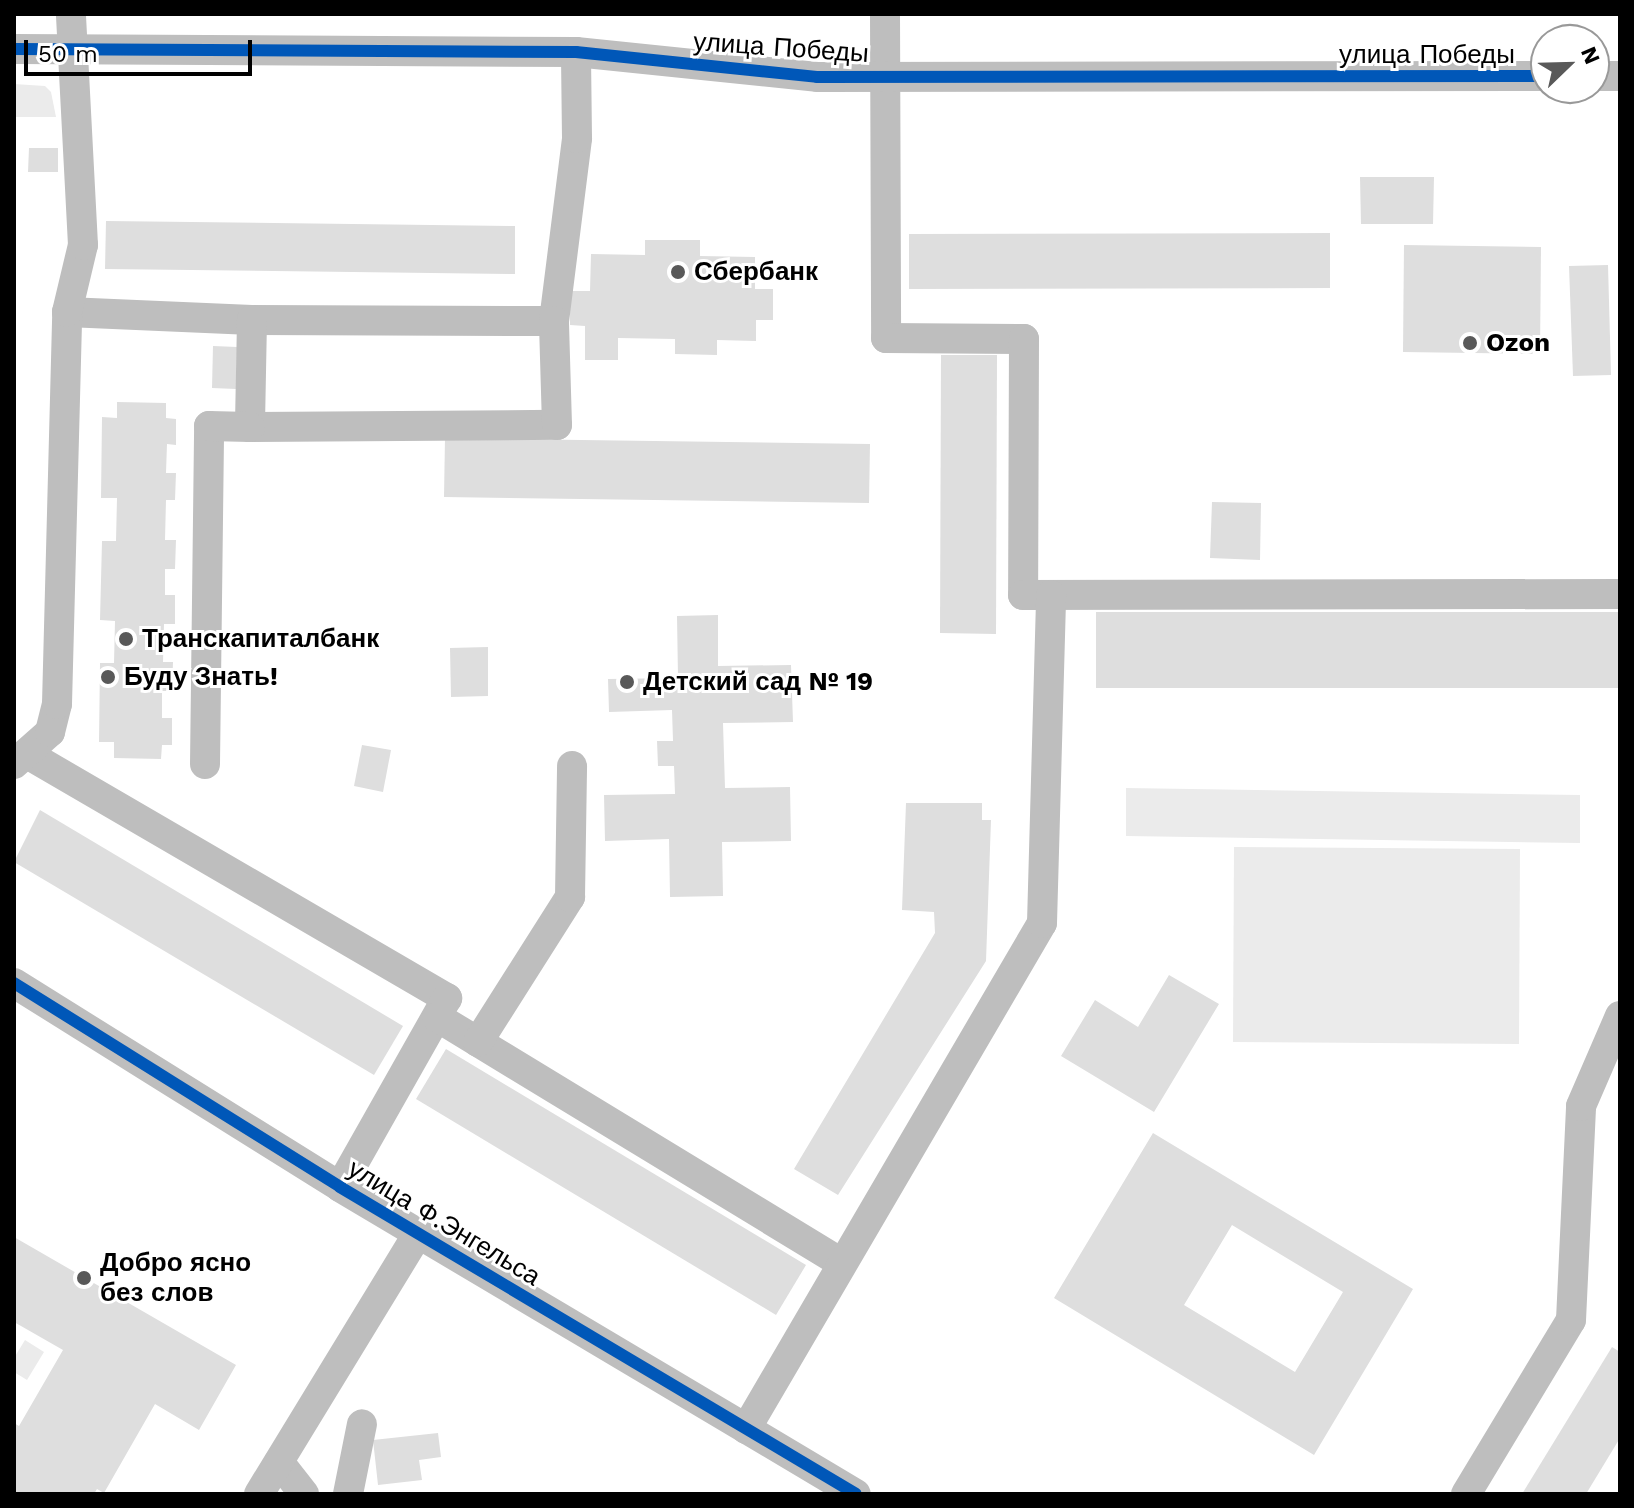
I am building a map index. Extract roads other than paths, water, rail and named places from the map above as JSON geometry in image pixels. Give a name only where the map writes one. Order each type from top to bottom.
[{"type":"street","points":[[71,14],[83,245],[67,312],[57,704],[50,732],[21,760],[447,998],[340,1187]]},
{"type":"street","points":[[885,14],[886,338],[1024,339],[1023,595],[1620,594]]},
{"type":"street","name":"улица Победы","points":[[14,49],[576,52],[817,77],[1530,76]]},
{"type":"street","points":[[205,764],[209,426],[557,425],[554,321],[577,138],[576,52]]},
{"type":"street","points":[[67,312],[252,320],[554,321]]},
{"type":"street","points":[[250,427],[252,320]]},
{"type":"street","points":[[746,1429],[1042,923],[1051,595]]},
{"type":"street","points":[[478,1042],[570,897],[572,766]]},
{"type":"street","name":"улица Ф.Энгельса","points":[[14,983],[340,1187],[746,1429],[827,1485],[856,1494]]},
{"type":"street","points":[[1466,1494],[1571,1320],[1581,1106],[1620,1016]]},
{"type":"street","points":[[437,1017],[842,1263]]},
{"type":"street","points":[[259,1494],[418,1234]]},
{"type":"street","points":[[348,1494],[362,1424]]},
{"type":"street","points":[[279,1462],[304,1494]]},
{"type":"place","name":"Сбербанк","points":[[678,272]]},
{"type":"place","name":"Ozon","points":[[1470,343]]},
{"type":"place","name":"Транскапиталбанк","points":[[126,639]]},
{"type":"place","name":"Буду Знать!","points":[[108,677]]},
{"type":"place","name":"Детский сад № 19","points":[[627,682]]},
{"type":"place","name":"Добро ясно без слов","points":[[84,1278]]}]
